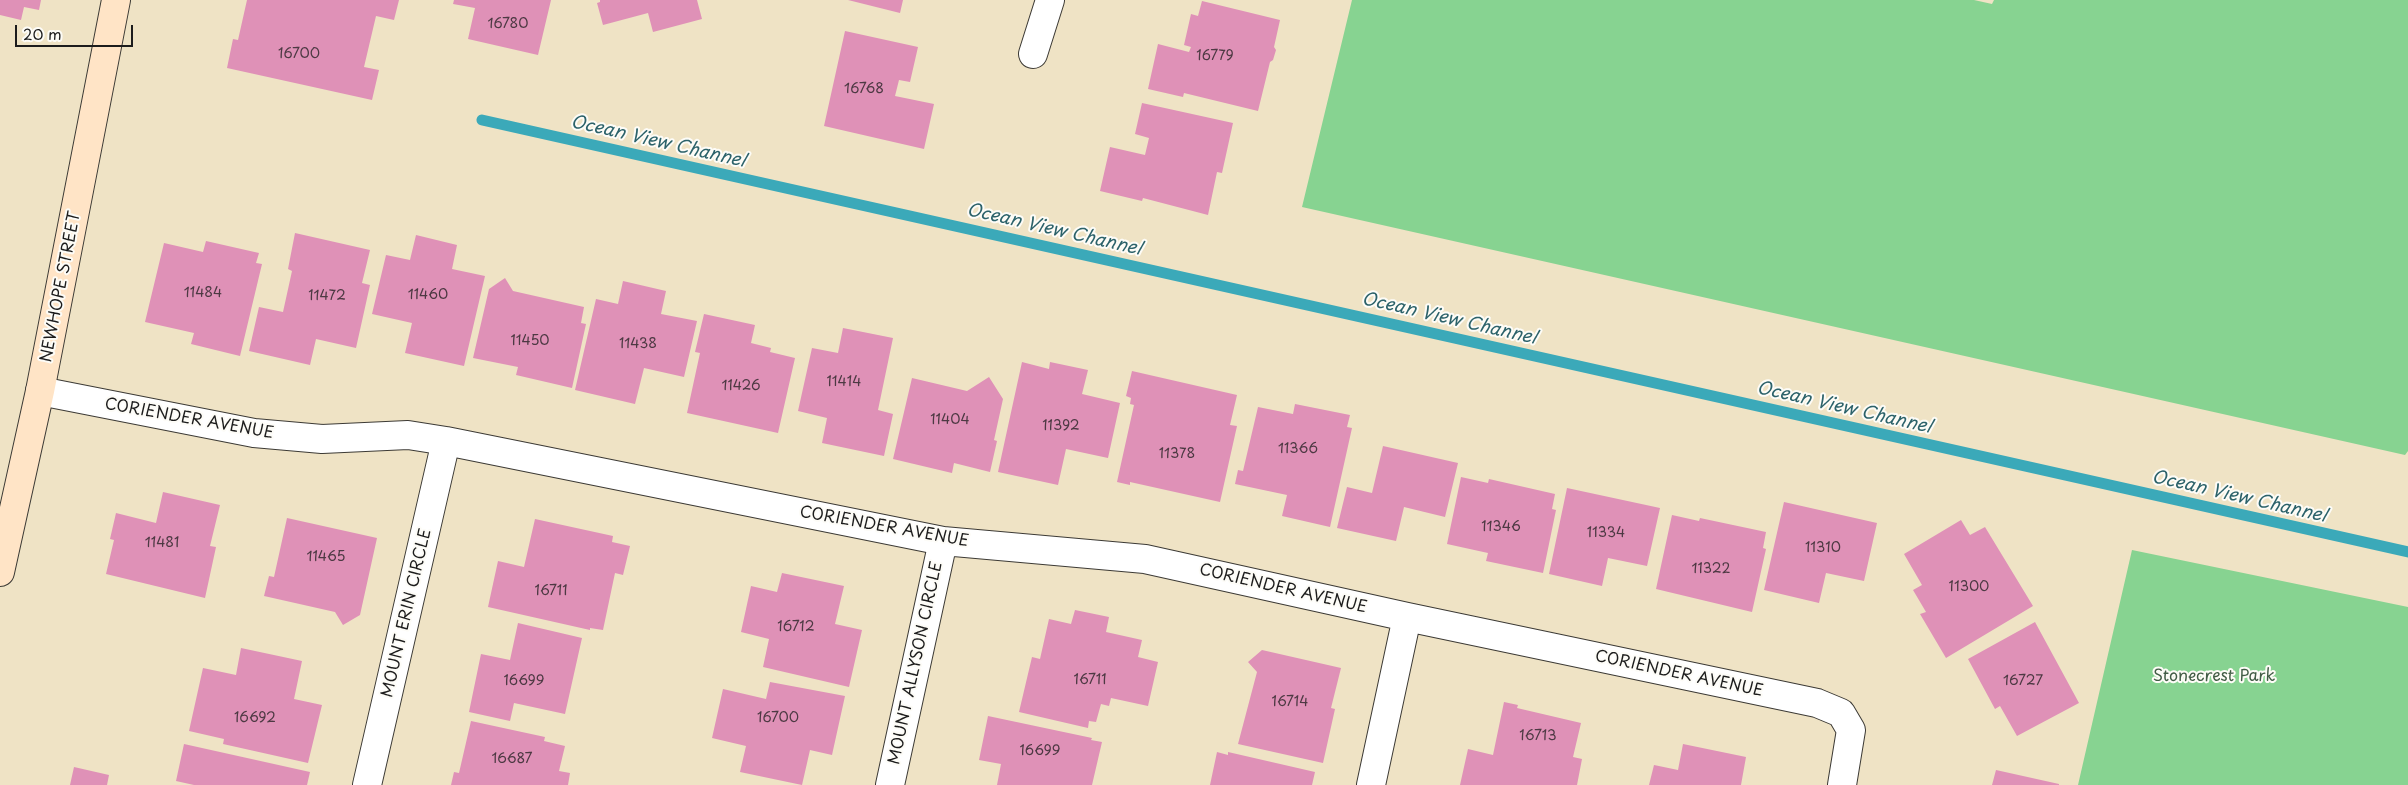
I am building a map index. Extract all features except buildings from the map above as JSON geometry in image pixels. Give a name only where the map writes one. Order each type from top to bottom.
[{"type":"street","name":"NEWHOPE STREET","points":[[0,572],[40,391],[116,0]]},
{"type":"street","points":[[1033,54],[1050,0]]},
{"type":"street","name":"CORIENDER AVENUE","points":[[40,391],[254,434],[322,438],[408,435],[446,440],[943,540],[1145,559],[1407,617],[1817,703],[1841,713],[1851,730],[1842,785]]},
{"type":"street","name":"MOUNT ERIN CIRCLE","points":[[367,785],[446,440]]},
{"type":"street","name":"MOUNT ALLYSON CIRCLE","points":[[890,785],[943,540]]},
{"type":"street","points":[[1371,785],[1407,617]]},
{"type":"green space","points":[[1352,0],[1974,0],[1992,4],[1994,0],[2408,0],[2408,451],[2405,455],[1302,207]]},
{"type":"green space","name":"Stonecrest Park","points":[[2132,550],[2408,607],[2408,785],[2078,785]]},
{"type":"waterway","name":"Ocean View Channel","points":[[482,120],[2408,552]]}]
